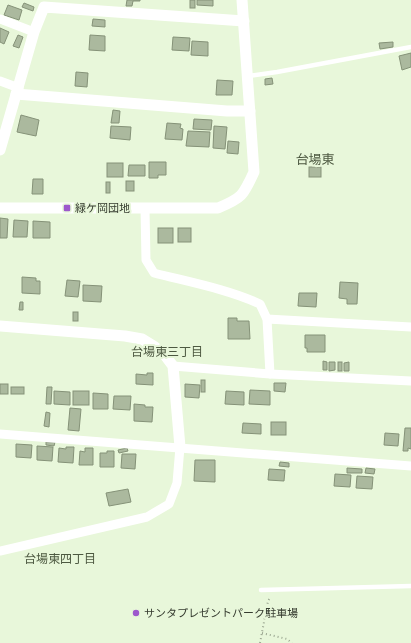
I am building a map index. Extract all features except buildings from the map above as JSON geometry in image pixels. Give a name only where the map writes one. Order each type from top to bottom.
[{"type":"street","points":[[0,208],[218,208],[235,201],[245,191],[254,172],[242,0]]},
{"type":"street","points":[[0,150],[34,32],[44,7],[244,21]]},
{"type":"street","points":[[0,19],[34,32]]},
{"type":"street","points":[[0,81],[18,91],[227,111],[250,111]]},
{"type":"street","points":[[145,209],[146,260],[154,273],[260,304],[267,319],[270,374]]},
{"type":"street","points":[[267,319],[411,326]]},
{"type":"street","points":[[0,326],[125,336],[142,339],[155,346],[164,354],[172,366],[180,447],[177,483],[169,504],[147,517],[0,551]]},
{"type":"street","points":[[172,366],[270,374],[411,381]]},
{"type":"street","points":[[0,434],[411,466]]},
{"type":"lane","points":[[248,76],[411,47]]},
{"type":"lane","points":[[261,590],[411,586]]},
{"type":"path","points":[[260,643],[268,601],[275,590]]},
{"type":"path","points":[[262,633],[287,639],[292,643]]},
{"type":"place","name":"緑ケ岡団地","points":[[67,208]]},
{"type":"place","name":"サンタプレゼントパーク駐車場","points":[[136,613]]},
{"type":"district","name":"台場東","points":[[315,159]]},
{"type":"district","name":"台場東三丁目","points":[[167,352]]},
{"type":"district","name":"台場東四丁目","points":[[60,559]]}]
